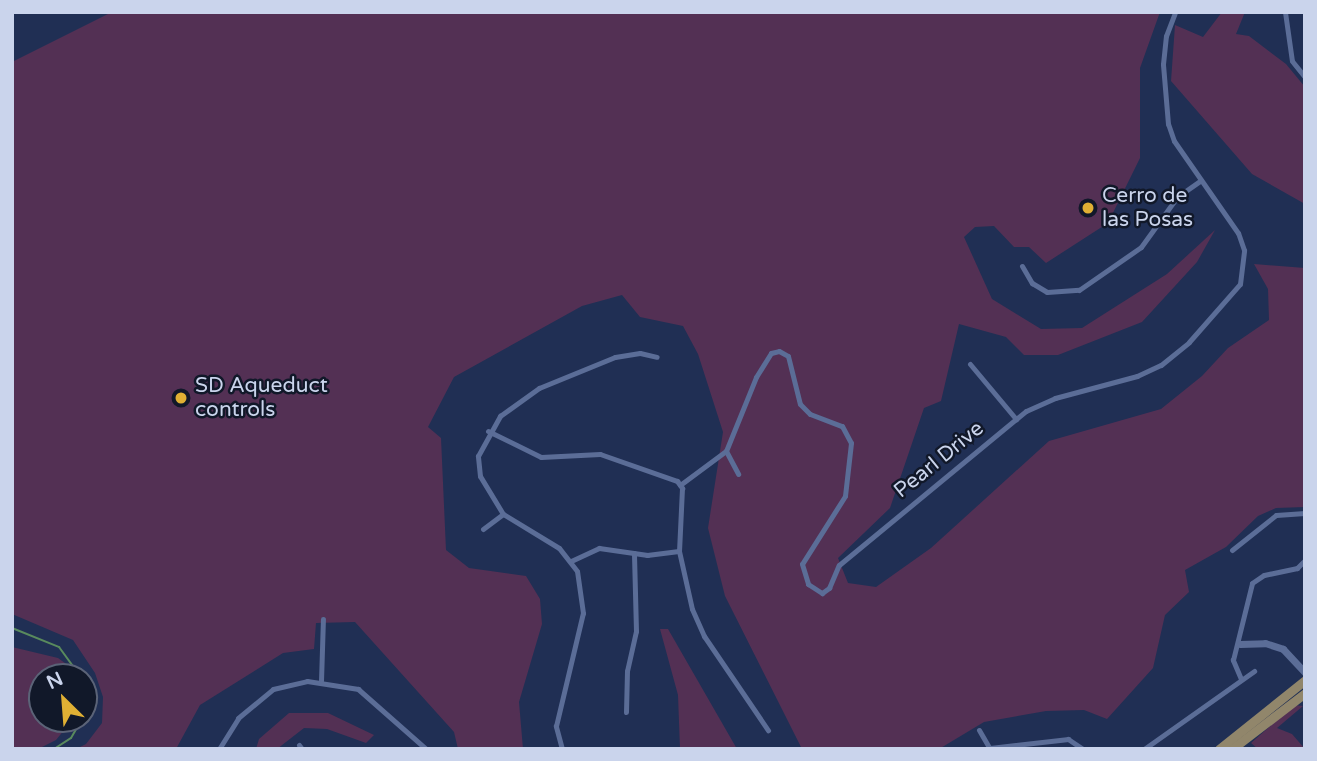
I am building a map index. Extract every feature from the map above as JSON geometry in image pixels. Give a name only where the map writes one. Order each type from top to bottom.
[{"type":"main road","points":[[1219,749],[1305,680]]},
{"type":"main road","points":[[1232,749],[1305,693]]},
{"type":"street","name":"Pearl Drive","points":[[726,451],[756,377],[771,353],[779,351],[789,359],[800,404],[810,414],[842,426],[851,443],[845,496],[802,564],[808,584],[822,593],[829,588],[839,565],[1016,419],[1055,398],[1161,365],[1230,300],[1243,269],[1242,241],[1174,141],[1164,105],[1166,36],[1175,12]]},
{"type":"street","points":[[1285,12],[1292,61],[1305,77]]},
{"type":"street","points":[[1022,266],[1032,284],[1047,292],[1079,290],[1141,247],[1177,197],[1201,180]]},
{"type":"street","points":[[562,749],[556,726],[583,613],[582,588],[571,561],[559,548],[503,514],[480,476],[478,456],[488,431],[514,405],[565,375],[615,357],[640,353],[657,357]]},
{"type":"street","points":[[970,364],[1016,419]]},
{"type":"street","points":[[488,431],[541,457],[600,454],[680,485]]},
{"type":"street","points":[[680,485],[726,451],[738,474]]},
{"type":"street","points":[[680,485],[679,551],[682,579],[704,636],[768,730]]},
{"type":"street","points":[[1232,550],[1276,515],[1305,513]]},
{"type":"street","points":[[482,529],[503,514]]},
{"type":"street","points":[[571,561],[599,548],[634,553],[679,551]]},
{"type":"street","points":[[626,712],[627,671],[636,631],[634,553]]},
{"type":"street","points":[[1241,679],[1233,660],[1240,644],[1256,578],[1297,568],[1305,560]]},
{"type":"street","points":[[321,681],[323,620]]},
{"type":"street","points":[[1240,644],[1265,643],[1283,649],[1305,673]]},
{"type":"street","points":[[1144,749],[1254,671]]},
{"type":"street","points":[[219,749],[238,718],[273,689],[289,683],[321,681],[343,684],[373,698],[426,749]]},
{"type":"street","points":[[979,730],[990,749],[1004,743],[1072,740],[1083,749]]},
{"type":"street","points":[[1068,749],[1072,740]]},
{"type":"shaded area","points":[[112,12],[1160,12],[1140,68],[1140,158],[1108,223],[1046,263],[1029,247],[1014,247],[994,226],[975,227],[964,237],[992,299],[1041,329],[1082,328],[1167,274],[1215,230],[1197,262],[1142,322],[1058,355],[1024,355],[1006,337],[959,324],[941,401],[924,408],[890,508],[838,558],[848,583],[876,587],[931,548],[1049,441],[1161,409],[1202,376],[1228,348],[1269,320],[1268,289],[1254,264],[1305,268],[1305,507],[1276,508],[1258,516],[1226,547],[1185,570],[1189,592],[1165,615],[1153,668],[1107,719],[1084,710],[1046,711],[984,722],[939,749],[802,749],[725,596],[708,528],[723,432],[698,354],[683,326],[640,317],[622,295],[582,306],[454,377],[428,427],[441,438],[446,550],[469,568],[526,576],[540,599],[542,624],[519,702],[523,749],[458,749],[454,732],[355,622],[316,623],[314,649],[283,653],[200,705],[176,749],[76,749],[86,744],[94,733],[98,733],[102,723],[103,697],[98,682],[98,663],[88,663],[73,640],[12,614],[12,62]]},
{"type":"shaded area","points":[[1222,12],[1245,12],[1236,34],[1249,36],[1286,64],[1305,87],[1305,204],[1252,174],[1171,81],[1175,25],[1203,37]]},
{"type":"shaded area","points":[[660,629],[668,629],[737,749],[680,749],[678,695]]},
{"type":"shaded area","points":[[12,647],[58,658],[65,663],[28,663],[28,733],[62,733],[56,740],[42,747],[12,748]]},
{"type":"shaded area","points":[[1294,705],[1303,706],[1277,728],[1292,734],[1305,749],[1258,749],[1251,743]]},
{"type":"shaded area","points":[[289,713],[328,713],[374,735],[366,743],[327,729],[304,728],[277,749],[256,749],[259,739]]},
{"type":"waterway","points":[[12,628],[59,647],[71,663]]},
{"type":"waterway","points":[[54,749],[74,733]]},
{"type":"place","name":"Cerro de las Posas","points":[[1088,208]]},
{"type":"place","name":"SD Aqueduct controls","points":[[181,398]]}]
